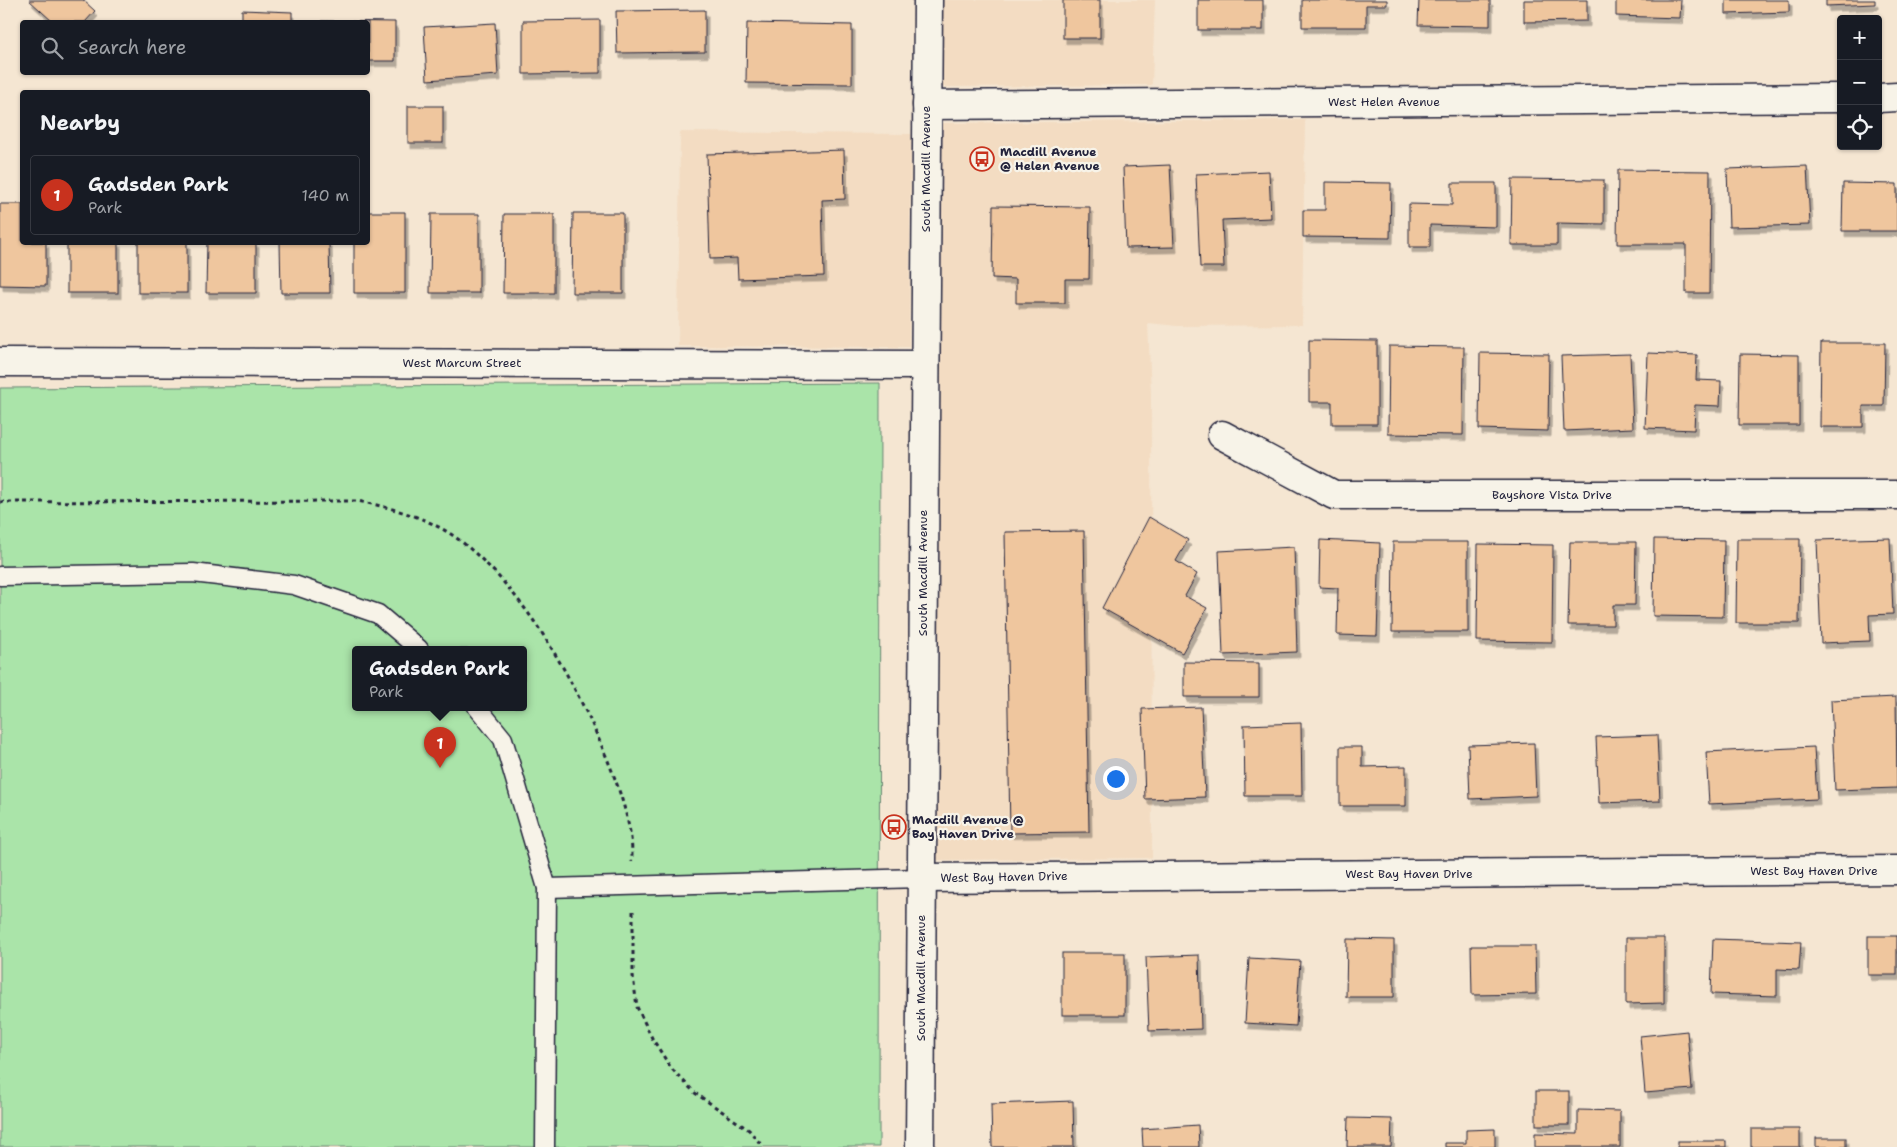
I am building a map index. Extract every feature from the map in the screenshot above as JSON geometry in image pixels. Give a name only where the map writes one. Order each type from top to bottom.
[{"type":"street","name":"South Macdill Avenue","points":[[920,1147],[928,0]]},
{"type":"street","points":[[1882,98],[1897,97]]},
{"type":"street","name":"West Helen Avenue","points":[[927,105],[1837,98]]},
{"type":"street","name":"West Marcum Street","points":[[0,362],[925,365]]},
{"type":"street","name":"Bayshore Vista Drive","points":[[1222,435],[1334,496],[1897,495]]},
{"type":"street","name":"West Bay Haven Drive","points":[[921,878],[1897,870]]},
{"type":"lane","points":[[0,576],[193,573],[294,585],[378,614],[415,646]]},
{"type":"lane","points":[[480,711],[504,738],[547,888],[545,1147]]},
{"type":"lane","points":[[547,888],[921,878]]},
{"type":"shaded area","points":[[943,0],[1155,0],[1152,85],[943,87]]},
{"type":"shaded area","points":[[1305,120],[1302,325],[1177,326],[1148,323],[1151,393],[1152,858],[937,860],[943,123]]},
{"type":"shaded area","points":[[680,132],[911,134],[909,347],[678,346]]},
{"type":"green space","points":[[880,383],[879,1147],[0,1147],[0,388]]},
{"type":"building","points":[[29,0],[83,0],[95,11],[87,20],[51,20]]},
{"type":"building","points":[[1063,0],[1100,0],[1100,38],[1063,38]]},
{"type":"building","points":[[1198,0],[1263,0],[1263,30],[1198,30]]},
{"type":"building","points":[[1302,0],[1387,0],[1387,5],[1366,5],[1366,27],[1302,27]]},
{"type":"building","points":[[1419,0],[1490,0],[1490,26],[1418,25]]},
{"type":"building","points":[[1524,0],[1587,0],[1587,21],[1524,22]]},
{"type":"building","points":[[1616,0],[1681,0],[1680,18],[1616,16]]},
{"type":"building","points":[[1726,0],[1789,0],[1789,12],[1726,14]]},
{"type":"building","points":[[1826,0],[1875,0],[1875,4],[1826,6]]},
{"type":"building","points":[[242,10],[292,12],[292,20],[242,20]]},
{"type":"building","points":[[705,10],[705,52],[617,53],[616,11]]},
{"type":"building","points":[[600,20],[600,73],[523,74],[523,21]]},
{"type":"building","points":[[370,22],[395,22],[395,61],[370,61]]},
{"type":"building","points":[[495,23],[498,75],[427,80],[424,27]]},
{"type":"building","points":[[747,23],[852,25],[852,84],[746,83]]},
{"type":"building","points":[[408,106],[443,106],[443,143],[408,143]]},
{"type":"building","points":[[844,150],[845,199],[822,200],[824,276],[738,279],[737,258],[710,259],[707,154]]},
{"type":"building","points":[[1170,165],[1174,247],[1126,248],[1123,167]]},
{"type":"building","points":[[1807,166],[1810,225],[1729,227],[1727,169]]},
{"type":"building","points":[[1618,170],[1710,171],[1709,293],[1686,293],[1686,244],[1617,244]]},
{"type":"building","points":[[1269,171],[1271,218],[1222,220],[1224,267],[1200,267],[1196,174]]},
{"type":"building","points":[[1512,179],[1604,180],[1604,224],[1557,223],[1557,245],[1511,245]]},
{"type":"building","points":[[1325,182],[1391,183],[1390,238],[1303,237],[1303,210],[1325,210]]},
{"type":"building","points":[[1452,183],[1496,183],[1496,227],[1430,225],[1430,247],[1409,247],[1409,204],[1452,205]]},
{"type":"building","points":[[1843,183],[1897,184],[1897,231],[1842,231]]},
{"type":"building","points":[[0,204],[20,204],[20,245],[46,245],[46,286],[0,285]]},
{"type":"building","points":[[993,206],[1090,207],[1089,279],[1065,279],[1065,303],[1016,303],[1016,279],[992,278]]},
{"type":"building","points":[[370,212],[405,212],[405,293],[354,293],[354,245],[370,245]]},
{"type":"building","points":[[573,213],[623,213],[623,293],[572,293]]},
{"type":"building","points":[[431,214],[479,214],[479,293],[430,293]]},
{"type":"building","points":[[504,214],[554,214],[554,293],[503,293]]},
{"type":"building","points":[[67,245],[118,245],[118,293],[67,293]]},
{"type":"building","points":[[138,245],[187,245],[187,293],[138,293]]},
{"type":"building","points":[[207,245],[256,245],[256,293],[206,293]]},
{"type":"building","points":[[280,245],[329,245],[330,293],[281,293]]},
{"type":"building","points":[[1309,340],[1377,341],[1377,424],[1332,424],[1332,402],[1309,402]]},
{"type":"building","points":[[1821,343],[1885,343],[1884,406],[1863,406],[1863,427],[1820,427]]},
{"type":"building","points":[[1389,346],[1464,347],[1463,435],[1388,434]]},
{"type":"building","points":[[1480,353],[1549,354],[1548,431],[1479,429]]},
{"type":"building","points":[[1648,353],[1697,355],[1696,380],[1721,381],[1720,406],[1695,405],[1694,430],[1645,428]]},
{"type":"building","points":[[1630,354],[1633,428],[1564,431],[1561,356]]},
{"type":"building","points":[[1740,354],[1799,355],[1799,425],[1739,425]]},
{"type":"building","points":[[1149,517],[1188,540],[1176,561],[1197,574],[1185,596],[1207,608],[1182,653],[1102,608]]},
{"type":"building","points":[[1084,531],[1089,832],[1010,833],[1005,532]]},
{"type":"building","points":[[1890,538],[1893,614],[1869,615],[1870,641],[1821,643],[1817,540]]},
{"type":"building","points":[[1654,539],[1724,540],[1723,617],[1653,616]]},
{"type":"building","points":[[1737,539],[1800,539],[1799,623],[1736,623]]},
{"type":"building","points":[[1320,540],[1380,543],[1377,636],[1337,635],[1338,588],[1319,587]]},
{"type":"building","points":[[1393,542],[1468,542],[1468,632],[1392,632]]},
{"type":"building","points":[[1570,542],[1636,542],[1635,605],[1613,605],[1613,625],[1568,625]]},
{"type":"building","points":[[1478,544],[1553,545],[1552,642],[1477,641]]},
{"type":"building","points":[[1294,547],[1297,652],[1223,655],[1219,551]]},
{"type":"building","points":[[1184,662],[1259,663],[1259,697],[1184,697]]},
{"type":"building","points":[[1896,697],[1897,788],[1835,790],[1831,700]]},
{"type":"building","points":[[1201,707],[1205,797],[1145,799],[1142,709]]},
{"type":"building","points":[[1301,723],[1302,796],[1245,796],[1244,725]]},
{"type":"building","points":[[1657,735],[1660,801],[1599,803],[1596,737]]},
{"type":"building","points":[[1534,743],[1536,796],[1470,799],[1468,745]]},
{"type":"building","points":[[1340,747],[1362,747],[1362,767],[1406,766],[1406,806],[1340,806]]},
{"type":"building","points":[[1814,747],[1817,799],[1709,804],[1706,752]]},
{"type":"building","points":[[1868,936],[1897,936],[1897,975],[1868,975]]},
{"type":"building","points":[[1626,938],[1664,938],[1664,1003],[1626,1004]]},
{"type":"building","points":[[1347,939],[1394,940],[1394,997],[1346,997]]},
{"type":"building","points":[[1713,939],[1801,942],[1799,970],[1777,969],[1777,996],[1711,994]]},
{"type":"building","points":[[1471,946],[1535,946],[1536,994],[1472,995]]},
{"type":"building","points":[[1062,953],[1125,953],[1125,1015],[1062,1015]]},
{"type":"building","points":[[1199,955],[1201,1029],[1149,1031],[1146,957]]},
{"type":"building","points":[[1249,958],[1300,961],[1296,1026],[1245,1023]]},
{"type":"building","points":[[1687,1031],[1692,1089],[1645,1093],[1640,1036]]},
{"type":"building","points":[[1536,1091],[1569,1091],[1569,1125],[1536,1125]]},
{"type":"building","points":[[1073,1101],[1074,1147],[992,1147],[991,1104]]},
{"type":"building","points":[[1578,1110],[1620,1111],[1620,1147],[1535,1147],[1535,1133],[1578,1134]]},
{"type":"building","points":[[1348,1118],[1392,1119],[1391,1147],[1347,1147]]},
{"type":"building","points":[[1198,1125],[1199,1147],[1143,1147],[1142,1129]]},
{"type":"building","points":[[1495,1129],[1495,1147],[1445,1147],[1445,1143],[1466,1143],[1466,1130]]},
{"type":"building","points":[[1751,1129],[1800,1129],[1800,1147],[1751,1147]]},
{"type":"building","points":[[1816,1138],[1846,1138],[1846,1147],[1816,1147]]},
{"type":"building","points":[[1678,1141],[1726,1141],[1726,1147],[1678,1147]]},
{"type":"place","name":"Macdill Avenue @ Helen Avenue","points":[[982,159]]},
{"type":"place","name":"Gadsden Park","points":[[440,768]]},
{"type":"place","name":"Macdill Avenue @ Bay Haven Drive","points":[[894,827]]}]
